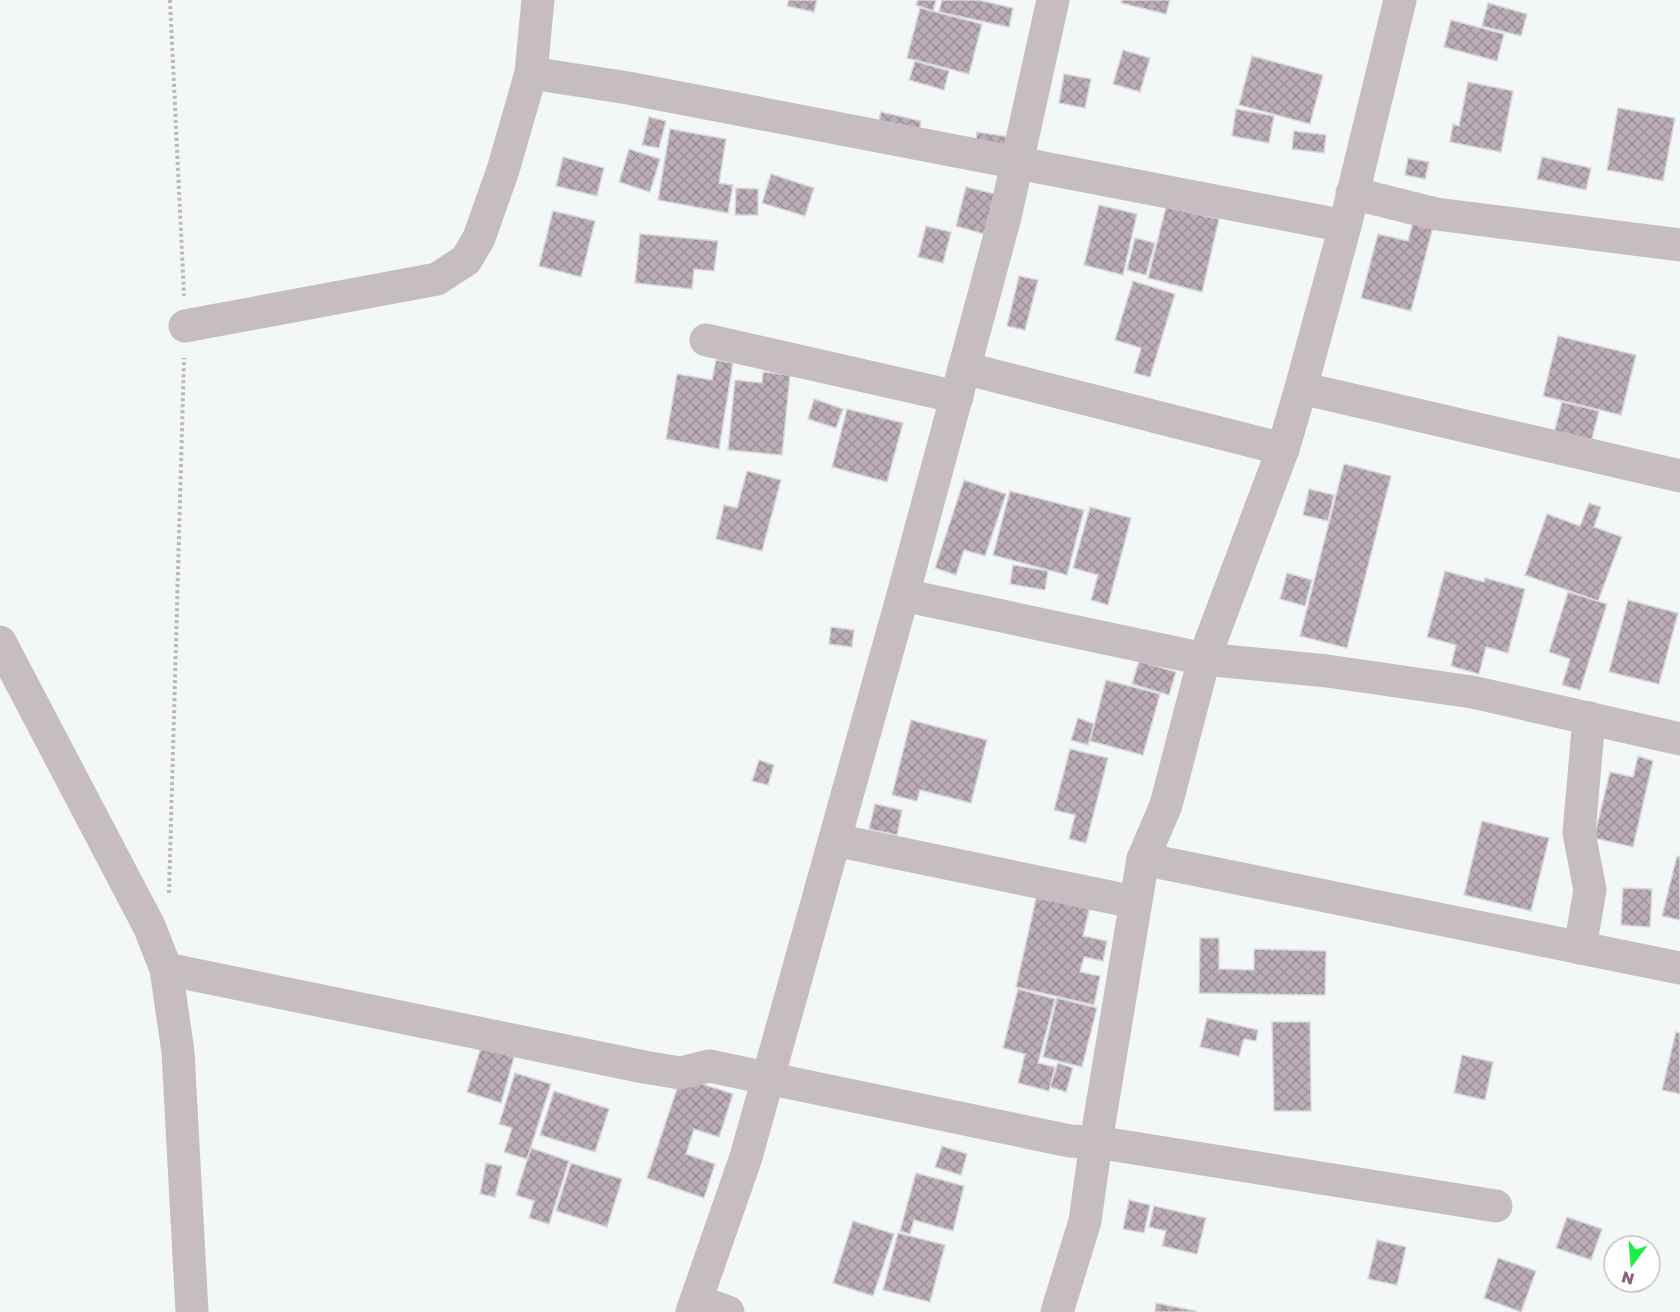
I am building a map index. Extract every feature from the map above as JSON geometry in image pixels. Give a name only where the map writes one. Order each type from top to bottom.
[{"type":"street","points":[[185,326],[437,279],[466,260],[479,237],[503,170],[531,73],[538,0]]},
{"type":"street","points":[[728,1312],[694,1306],[747,1157],[903,595],[1017,164],[1053,0]]},
{"type":"street","points":[[1057,1312],[1085,1221],[1134,902],[1143,859],[1166,805],[1204,659],[1283,449],[1345,226],[1400,0]]},
{"type":"street","points":[[531,73],[628,88],[1345,226]]},
{"type":"street","points":[[1352,193],[1436,214],[1677,236]]},
{"type":"street","points":[[706,340],[961,382],[1283,449]]},
{"type":"street","points":[[1301,388],[1680,476]]},
{"type":"street","points":[[903,595],[1204,659],[1327,671],[1472,692],[1680,739]]},
{"type":"street","points":[[0,642],[149,926],[166,969],[178,1052],[192,1312]]},
{"type":"street","points":[[1580,948],[1590,890],[1579,833],[1590,718]]},
{"type":"street","points":[[835,840],[1134,902]]},
{"type":"street","points":[[1143,859],[1680,968]]},
{"type":"street","points":[[166,969],[644,1067],[680,1073],[709,1066],[1070,1141],[1096,1142],[1496,1206]]},
{"type":"path","points":[[168,899],[185,326],[170,0]]},
{"type":"building","points":[[789,0],[817,0],[814,12],[787,6]]},
{"type":"building","points":[[918,0],[936,0],[933,11],[916,5]]},
{"type":"building","points":[[942,0],[978,0],[1013,8],[1009,27],[939,12]]},
{"type":"building","points":[[1122,0],[1170,0],[1166,14],[1121,3]]},
{"type":"building","points":[[1488,3],[1527,14],[1521,36],[1482,26]]},
{"type":"building","points":[[920,8],[982,24],[969,74],[907,58]]},
{"type":"building","points":[[1451,20],[1504,34],[1497,61],[1444,47]]},
{"type":"building","points":[[1123,50],[1150,58],[1140,92],[1113,84]]},
{"type":"building","points":[[1252,56],[1323,75],[1310,124],[1239,105]]},
{"type":"building","points":[[915,61],[949,71],[944,90],[909,80]]},
{"type":"building","points":[[1064,74],[1091,79],[1085,108],[1059,103]]},
{"type":"building","points":[[1468,82],[1513,91],[1501,152],[1450,142],[1453,124],[1459,126]]},
{"type":"building","points":[[1618,108],[1675,118],[1663,181],[1607,170]]},
{"type":"building","points":[[1236,109],[1274,116],[1269,143],[1232,136]]},
{"type":"building","points":[[881,112],[921,121],[914,151],[874,141]]},
{"type":"building","points":[[649,117],[666,121],[659,148],[642,145]]},
{"type":"building","points":[[670,129],[726,139],[719,183],[733,185],[728,213],[658,200]]},
{"type":"building","points":[[1294,131],[1326,135],[1324,153],[1292,149]]},
{"type":"building","points":[[977,132],[1010,137],[1007,161],[974,156]]},
{"type":"building","points":[[629,149],[660,159],[650,192],[619,182]]},
{"type":"building","points":[[563,157],[604,168],[597,196],[556,186]]},
{"type":"building","points":[[1542,157],[1591,168],[1586,190],[1537,179]]},
{"type":"building","points":[[1408,158],[1429,162],[1425,179],[1405,175]]},
{"type":"building","points":[[771,174],[814,188],[805,216],[762,203]]},
{"type":"building","points":[[966,187],[995,194],[984,234],[956,226]]},
{"type":"building","points":[[736,188],[758,189],[758,215],[735,215]]},
{"type":"building","points":[[1099,205],[1137,214],[1123,275],[1084,265]]},
{"type":"building","points":[[1166,207],[1219,219],[1202,292],[1148,278]]},
{"type":"building","points":[[553,211],[595,221],[581,277],[539,266]]},
{"type":"building","points":[[1414,218],[1434,223],[1411,311],[1361,298],[1378,234],[1408,241]]},
{"type":"building","points":[[926,226],[951,232],[943,263],[918,257]]},
{"type":"building","points":[[640,234],[718,241],[714,271],[694,269],[692,289],[635,283]]},
{"type":"building","points":[[1135,238],[1155,243],[1146,275],[1127,270]]},
{"type":"building","points":[[1019,276],[1038,280],[1025,330],[1007,326]]},
{"type":"building","points":[[1133,281],[1175,294],[1150,377],[1134,373],[1141,348],[1115,340]]},
{"type":"building","points":[[1558,336],[1636,355],[1621,415],[1543,396]]},
{"type":"building","points":[[716,360],[733,363],[719,449],[666,439],[677,374],[712,380]]},
{"type":"building","points":[[763,372],[790,375],[782,455],[728,450],[735,380],[762,383]]},
{"type":"building","points":[[814,399],[843,409],[836,428],[808,419]]},
{"type":"building","points":[[1562,402],[1599,411],[1591,443],[1554,433]]},
{"type":"building","points":[[847,409],[903,423],[887,482],[832,467]]},
{"type":"building","points":[[1344,464],[1391,476],[1347,648],[1300,636]]},
{"type":"building","points":[[747,471],[781,480],[762,551],[716,539],[724,505],[737,508]]},
{"type":"building","points":[[964,480],[1006,494],[985,556],[964,550],[956,575],[935,568]]},
{"type":"building","points":[[1309,489],[1334,495],[1328,521],[1303,515]]},
{"type":"building","points":[[1010,491],[1084,510],[1067,575],[993,555]]},
{"type":"building","points":[[1589,503],[1601,507],[1594,527],[1622,537],[1598,601],[1525,575],[1547,514],[1580,526]]},
{"type":"building","points":[[1090,507],[1131,518],[1108,605],[1091,600],[1098,575],[1073,568]]},
{"type":"building","points":[[1013,565],[1048,571],[1045,590],[1010,584]]},
{"type":"building","points":[[1445,571],[1484,582],[1485,578],[1525,589],[1508,653],[1486,647],[1479,674],[1451,666],[1456,645],[1427,637]]},
{"type":"building","points":[[1287,573],[1312,580],[1305,606],[1280,599]]},
{"type":"building","points":[[1568,592],[1607,604],[1580,690],[1562,685],[1570,659],[1549,652]]},
{"type":"building","points":[[1628,600],[1678,613],[1659,684],[1609,672]]},
{"type":"building","points":[[831,627],[854,630],[852,647],[829,644]]},
{"type":"building","points":[[1139,661],[1176,672],[1169,695],[1132,684]]},
{"type":"building","points":[[1106,680],[1160,694],[1143,755],[1090,741]]},
{"type":"building","points":[[1078,718],[1094,724],[1088,745],[1071,740]]},
{"type":"building","points":[[911,720],[987,740],[971,803],[920,790],[917,801],[892,795]]},
{"type":"building","points":[[1070,749],[1108,758],[1086,843],[1069,839],[1075,815],[1054,810]]},
{"type":"building","points":[[1638,756],[1653,761],[1633,847],[1594,838],[1610,772],[1633,777]]},
{"type":"building","points":[[759,760],[774,765],[768,785],[752,781]]},
{"type":"building","points":[[875,804],[902,810],[897,835],[869,829]]},
{"type":"building","points":[[1482,821],[1549,838],[1531,911],[1464,895]]},
{"type":"building","points":[[1677,856],[1680,857],[1680,920],[1662,916]]},
{"type":"building","points":[[1623,888],[1652,889],[1650,927],[1621,925]]},
{"type":"building","points":[[1038,890],[1091,902],[1083,936],[1107,941],[1103,961],[1084,957],[1080,972],[1100,976],[1094,1005],[1016,987]]},
{"type":"building","points":[[1200,938],[1219,938],[1219,969],[1254,970],[1254,949],[1326,951],[1325,995],[1199,993]]},
{"type":"building","points":[[1018,989],[1055,999],[1038,1063],[1055,1067],[1049,1091],[1018,1083],[1025,1054],[1003,1048]]},
{"type":"building","points":[[1057,998],[1097,1008],[1082,1067],[1043,1057]]},
{"type":"building","points":[[1207,1018],[1258,1030],[1256,1041],[1244,1039],[1239,1056],[1200,1047]]},
{"type":"building","points":[[1272,1022],[1310,1022],[1311,1111],[1274,1111]]},
{"type":"building","points":[[1676,1032],[1680,1033],[1680,1094],[1662,1090]]},
{"type":"building","points":[[481,1047],[514,1057],[501,1103],[467,1092]]},
{"type":"building","points":[[1462,1055],[1493,1062],[1485,1100],[1454,1093]]},
{"type":"building","points":[[1058,1063],[1073,1068],[1066,1092],[1050,1087]]},
{"type":"building","points":[[515,1073],[551,1084],[527,1159],[504,1152],[512,1128],[499,1124]]},
{"type":"building","points":[[681,1077],[733,1094],[719,1137],[694,1129],[686,1154],[715,1164],[704,1198],[647,1178]]},
{"type":"building","points":[[554,1091],[609,1109],[595,1152],[540,1135]]},
{"type":"building","points":[[942,1146],[967,1154],[961,1175],[935,1167]]},
{"type":"building","points":[[531,1148],[569,1161],[549,1224],[529,1218],[534,1201],[516,1195]]},
{"type":"building","points":[[486,1163],[502,1166],[495,1197],[480,1194]]},
{"type":"building","points":[[571,1163],[622,1179],[607,1227],[556,1211]]},
{"type":"building","points":[[916,1173],[964,1186],[953,1231],[914,1220],[910,1234],[900,1231]]},
{"type":"building","points":[[1129,1200],[1150,1205],[1144,1233],[1123,1229]]},
{"type":"building","points":[[1154,1206],[1206,1218],[1197,1254],[1162,1246],[1166,1231],[1149,1227]]},
{"type":"building","points":[[1567,1217],[1602,1229],[1591,1260],[1556,1248]]},
{"type":"building","points":[[853,1221],[894,1234],[873,1296],[833,1283]]},
{"type":"building","points":[[898,1233],[945,1245],[930,1302],[883,1290]]},
{"type":"building","points":[[1377,1240],[1406,1247],[1397,1285],[1368,1279]]},
{"type":"building","points":[[1498,1258],[1536,1271],[1521,1312],[1484,1298]]},
{"type":"building","points":[[1156,1303],[1196,1311],[1196,1312],[1155,1312]]}]
